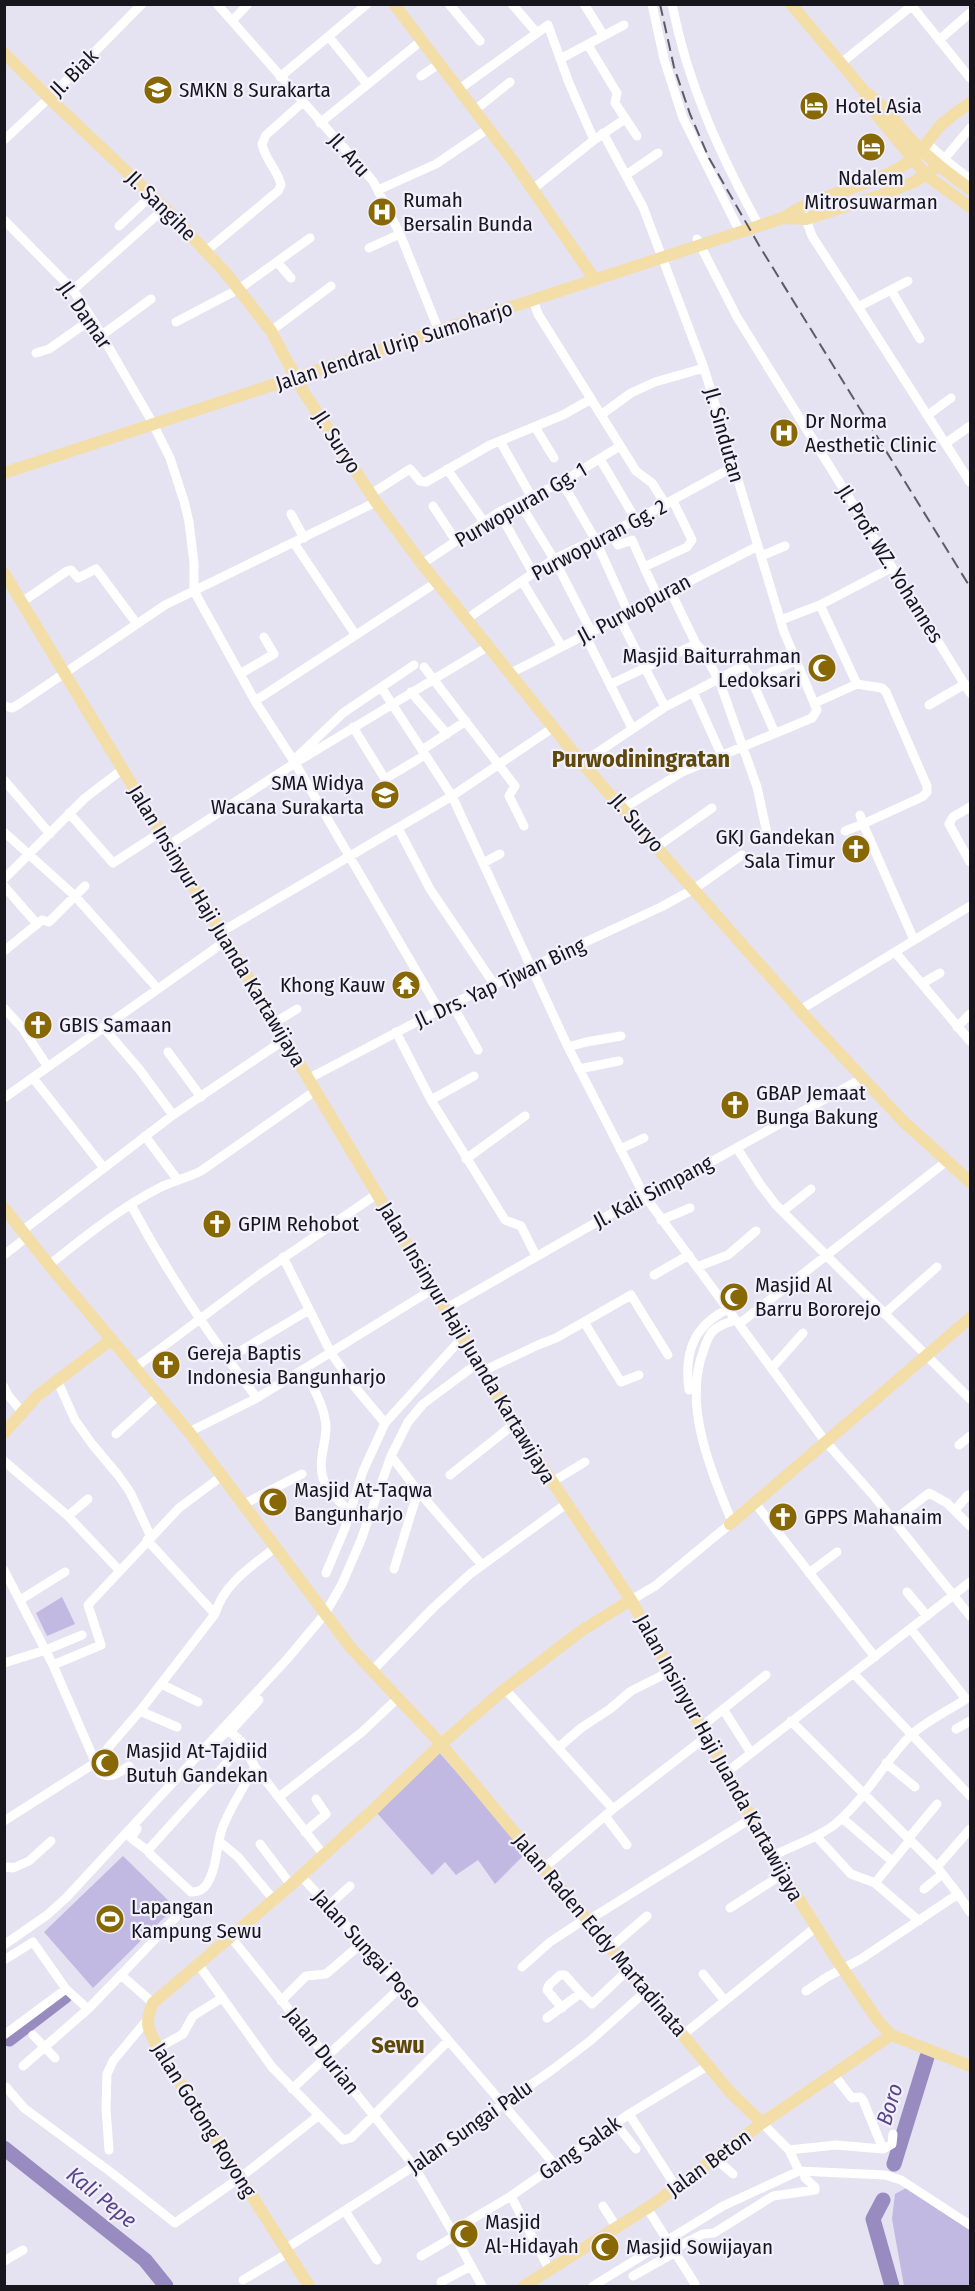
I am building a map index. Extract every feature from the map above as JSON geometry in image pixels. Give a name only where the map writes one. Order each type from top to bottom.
[{"type":"main road","points":[[394,4],[489,128],[595,280]]},
{"type":"main road","points":[[790,4],[840,64],[865,92],[879,102],[920,150],[942,163],[970,189]]},
{"type":"main road","name":"Jl. Sangihe","points":[[4,52],[49,98],[153,195],[206,251],[271,331],[296,378]]},
{"type":"main road","name":"Jalan Jendral Urip Sumoharjo","points":[[783,218],[800,204],[833,194],[904,165],[941,125],[970,103]]},
{"type":"main road","points":[[920,150],[927,176],[970,207]]},
{"type":"main road","name":"Jalan Jendral Urip Sumoharjo","points":[[4,473],[152,422],[439,331],[540,294],[595,280],[699,242],[783,218],[806,219],[838,209],[927,176],[942,163]]},
{"type":"main road","points":[[833,194],[838,209]]},
{"type":"main road","name":"Jl. Suryo","points":[[296,378],[374,498],[422,564],[468,618],[582,763],[863,1078],[901,1118],[969,1176]]},
{"type":"main road","name":"Jalan Insinyur Haji Juanda Kartawijaya","points":[[6,580],[65,672],[224,936],[514,1424],[631,1600],[783,1874],[816,1928],[852,1964],[878,2021],[891,2035],[970,2067]]},
{"type":"main road","name":"Jalan Raden Eddy Martadinata","points":[[4,1208],[189,1432],[351,1648],[441,1744],[730,2092],[762,2123]]},
{"type":"main road","points":[[728,1526],[970,1318]]},
{"type":"main road","points":[[4,1433],[22,1412],[57,1380],[112,1339]]},
{"type":"main road","name":"Jalan Gotong Royong","points":[[309,2286],[158,2048],[148,2029],[147,2020],[153,2003],[291,1885],[441,1744],[505,1689],[581,1631],[631,1600]]},
{"type":"main road","name":"Jalan Beton","points":[[524,2286],[647,2208],[762,2123],[891,2035]]},
{"type":"street","name":"Jl. Aru","points":[[218,4],[302,103],[363,168],[378,190],[400,234],[439,331]]},
{"type":"street","points":[[232,21],[248,4]]},
{"type":"street","points":[[280,77],[368,4]]},
{"type":"street","points":[[449,4],[480,41]]},
{"type":"street","points":[[512,4],[536,32]]},
{"type":"street","points":[[584,4],[604,36]]},
{"type":"street","points":[[652,4],[664,59],[683,118],[740,232]]},
{"type":"street","points":[[672,4],[685,64],[701,107],[759,226]]},
{"type":"street","points":[[840,64],[913,5],[970,78]]},
{"type":"street","name":"Jl. Biak","points":[[4,140],[49,98],[137,6]]},
{"type":"street","points":[[939,40],[970,13]]},
{"type":"street","points":[[459,90],[547,25],[594,140]]},
{"type":"street","points":[[560,59],[624,25]]},
{"type":"street","points":[[328,37],[367,84]]},
{"type":"street","points":[[320,123],[421,41]]},
{"type":"street","points":[[588,45],[617,93],[614,101],[637,136]]},
{"type":"street","points":[[421,76],[439,64]]},
{"type":"street","points":[[475,110],[510,82]]},
{"type":"street","points":[[206,251],[278,191],[281,185],[280,179],[263,150],[263,140],[302,103]]},
{"type":"street","points":[[533,189],[603,133],[625,119]]},
{"type":"street","points":[[378,190],[435,164],[489,128]]},
{"type":"street","points":[[970,128],[942,163],[970,179]]},
{"type":"street","name":"Jl. Sindutan","points":[[603,133],[644,207],[662,254],[704,368],[781,620],[795,661],[815,703]]},
{"type":"street","points":[[626,175],[658,153]]},
{"type":"street","points":[[119,226],[153,195]]},
{"type":"street","points":[[800,204],[812,236],[970,482]]},
{"type":"street","points":[[73,290],[165,208]]},
{"type":"street","name":"Jl. Damar","points":[[4,220],[8,230],[73,290],[152,422],[170,458],[186,509],[194,563],[194,591]]},
{"type":"street","points":[[369,248],[400,234]]},
{"type":"street","points":[[176,322],[239,289],[310,238]]},
{"type":"street","name":"Jl. Prof. WZ. Yohannes","points":[[699,242],[737,317],[970,693]]},
{"type":"street","points":[[277,262],[291,278]]},
{"type":"street","points":[[858,307],[908,281]]},
{"type":"street","points":[[271,331],[331,286]]},
{"type":"street","points":[[891,290],[920,339]]},
{"type":"street","points":[[540,294],[538,314],[620,446],[636,471],[652,483],[670,503],[692,538],[692,543],[644,567]]},
{"type":"street","points":[[102,335],[151,299]]},
{"type":"street","points":[[36,353],[48,350],[89,321],[93,321]]},
{"type":"street","points":[[602,414],[631,393],[655,382],[704,368]]},
{"type":"street","points":[[4,706],[12,708],[19,704],[165,605],[304,538],[374,498],[410,469],[424,483],[478,451],[563,415],[591,399]]},
{"type":"street","points":[[928,415],[951,399]]},
{"type":"street","points":[[946,444],[970,426]]},
{"type":"street","points":[[535,427],[554,458]]},
{"type":"street","points":[[500,441],[531,496]]},
{"type":"street","name":"Purwopuran Gg. 1","points":[[422,564],[499,512],[562,482],[620,446]]},
{"type":"street","points":[[600,459],[636,520]]},
{"type":"street","name":"Purwopuran Gg. 2","points":[[468,618],[554,559],[670,503],[733,467]]},
{"type":"street","points":[[447,470],[484,522]]},
{"type":"street","points":[[562,482],[595,539],[628,612]]},
{"type":"street","points":[[519,502],[554,559],[632,729]]},
{"type":"street","points":[[433,506],[456,541]]},
{"type":"street","points":[[499,512],[533,573]]},
{"type":"street","points":[[291,514],[304,538]]},
{"type":"street","points":[[610,532],[618,545],[632,540],[658,597]]},
{"type":"street","points":[[294,543],[355,634]]},
{"type":"street","name":"Jl. Purwopuran","points":[[511,673],[670,590],[759,551],[784,546]]},
{"type":"street","points":[[22,602],[67,571],[71,570],[78,578],[96,568],[137,624]]},
{"type":"street","points":[[781,620],[820,605],[891,568]]},
{"type":"street","points":[[522,581],[562,647]]},
{"type":"street","points":[[255,701],[437,582]]},
{"type":"street","points":[[670,590],[696,644],[702,649],[718,678],[747,745],[761,798],[767,833]]},
{"type":"street","points":[[194,591],[255,701],[294,762],[439,1010]]},
{"type":"street","points":[[820,605],[857,684],[865,687],[879,686],[886,692],[928,789],[922,797],[861,820],[844,831]]},
{"type":"street","points":[[619,617],[665,707]]},
{"type":"street","points":[[240,674],[274,654],[264,637]]},
{"type":"street","points":[[611,684],[696,644]]},
{"type":"street","points":[[169,845],[294,762],[489,646]]},
{"type":"street","points":[[752,681],[795,661]]},
{"type":"street","points":[[294,762],[343,713],[381,687],[419,666],[434,679],[515,786],[509,796],[524,826]]},
{"type":"street","points":[[582,763],[665,707],[743,666],[775,733]]},
{"type":"street","points":[[624,808],[682,772],[812,718],[817,710],[815,703],[857,684]]},
{"type":"street","points":[[929,705],[965,684]]},
{"type":"street","points":[[381,687],[453,796],[568,1047],[644,1196],[825,1441],[894,1521],[970,1616]]},
{"type":"street","points":[[411,692],[447,734]]},
{"type":"street","points":[[693,692],[721,754]]},
{"type":"street","points":[[354,727],[384,778],[466,721]]},
{"type":"street","points":[[4,1098],[158,989],[224,936],[349,856],[453,796],[554,727]]},
{"type":"street","points":[[4,879],[85,798],[123,769]]},
{"type":"street","points":[[4,780],[50,834]]},
{"type":"street","points":[[969,857],[949,824],[953,817],[970,807]]},
{"type":"street","points":[[657,846],[712,808]]},
{"type":"street","points":[[69,813],[112,863],[161,832]]},
{"type":"street","points":[[861,820],[914,940]]},
{"type":"street","points":[[398,828],[430,889],[495,984]]},
{"type":"street","points":[[4,832],[75,896],[158,989]]},
{"type":"street","points":[[483,863],[500,854]]},
{"type":"street","name":"Jl. Drs. Yap Tjwan Bing","points":[[308,1079],[439,1010],[626,924],[694,889],[742,855]]},
{"type":"street","points":[[4,886],[37,924]]},
{"type":"street","points":[[6,946],[43,920],[49,922],[85,886]]},
{"type":"street","points":[[800,1010],[970,906]]},
{"type":"street","points":[[895,952],[970,1041]]},
{"type":"street","points":[[923,983],[940,973]]},
{"type":"street","points":[[452,1004],[478,1050]]},
{"type":"street","points":[[4,1008],[23,1029],[48,1067]]},
{"type":"street","points":[[274,1023],[297,1009]]},
{"type":"street","points":[[957,1027],[970,1014]]},
{"type":"street","points":[[103,1027],[133,1065],[139,1069],[173,1115]]},
{"type":"street","points":[[396,1032],[431,1100],[466,1159],[505,1220],[521,1226],[536,1256]]},
{"type":"street","points":[[568,1047],[621,1036]]},
{"type":"street","points":[[4,1255],[24,1234],[145,1136],[284,1040]]},
{"type":"street","points":[[168,1052],[201,1096]]},
{"type":"street","points":[[579,1069],[619,1061]]},
{"type":"street","points":[[431,1100],[474,1076]]},
{"type":"street","points":[[33,1078],[104,1168]]},
{"type":"street","name":"Jl. Kali Simpang","points":[[445,1309],[644,1196],[737,1148],[863,1078]]},
{"type":"street","points":[[49,1265],[131,1205],[177,1179],[187,1179],[201,1171],[315,1091]]},
{"type":"street","points":[[466,1159],[525,1116]]},
{"type":"street","points":[[145,1136],[177,1179]]},
{"type":"street","points":[[620,1149],[644,1138]]},
{"type":"street","points":[[737,1148],[768,1196],[779,1208],[970,1399]]},
{"type":"street","points":[[704,1334],[826,1256],[948,1160]]},
{"type":"street","points":[[779,1208],[811,1189]]},
{"type":"street","points":[[136,1368],[198,1319],[377,1194]]},
{"type":"street","points":[[131,1205],[160,1259],[198,1319],[257,1398]]},
{"type":"street","points":[[661,1220],[690,1208]]},
{"type":"street","points":[[697,1268],[724,1256],[756,1231]]},
{"type":"street","points":[[654,1275],[689,1255]]},
{"type":"street","points":[[284,1257],[331,1353],[354,1386],[385,1423]]},
{"type":"street","points":[[884,1314],[937,1267]]},
{"type":"street","points":[[189,1432],[257,1398],[433,1289]]},
{"type":"street","points":[[4,1945],[47,1915],[66,1898],[288,1658],[325,1614],[342,1584],[361,1540],[391,1456],[408,1422],[423,1404],[480,1367],[556,1338],[631,1295],[668,1355]]},
{"type":"street","points":[[227,1359],[309,1310]]},
{"type":"street","points":[[631,1600],[655,1586],[728,1526],[691,1385],[698,1368],[704,1334],[712,1317],[734,1316]]},
{"type":"street","points":[[584,1323],[621,1382],[639,1375]]},
{"type":"street","points":[[772,1368],[803,1333]]},
{"type":"street","points":[[326,1573],[345,1528],[363,1472],[385,1423],[462,1338]]},
{"type":"street","points":[[304,1370],[325,1417],[322,1474],[325,1484],[349,1512]]},
{"type":"street","points":[[57,1380],[75,1420],[130,1492],[149,1539],[215,1614]]},
{"type":"street","points":[[4,1387],[22,1412]]},
{"type":"street","points":[[116,1434],[159,1395]]},
{"type":"street","points":[[450,1476],[514,1424]]},
{"type":"street","points":[[959,1446],[970,1436]]},
{"type":"street","points":[[391,1456],[482,1565]]},
{"type":"street","points":[[4,1461],[68,1516],[119,1570]]},
{"type":"street","points":[[552,1482],[585,1462]]},
{"type":"street","points":[[244,1504],[302,1474]]},
{"type":"street","points":[[53,1665],[101,1645],[88,1607],[119,1570],[179,1508],[222,1476]]},
{"type":"street","points":[[394,1569],[418,1491]]},
{"type":"street","points":[[894,1521],[929,1492],[941,1498],[970,1526]]},
{"type":"street","points":[[955,1510],[968,1496]]},
{"type":"street","points":[[68,1516],[88,1499]]},
{"type":"street","points":[[755,1503],[876,1657]]},
{"type":"street","points":[[372,1671],[433,1608],[482,1565],[566,1504]]},
{"type":"street","points":[[4,1821],[95,1763],[140,1711],[215,1614],[226,1588],[276,1547]]},
{"type":"street","points":[[809,1573],[837,1552]]},
{"type":"street","points":[[4,1570],[46,1650],[100,1773],[111,1777],[129,1766]]},
{"type":"street","points":[[20,1600],[65,1572]]},
{"type":"street","points":[[726,1772],[970,1582]]},
{"type":"street","points":[[907,1592],[927,1616]]},
{"type":"street","points":[[773,1856],[816,1836],[842,1818],[911,1735],[969,1700],[911,1629]]},
{"type":"street","points":[[4,1663],[46,1650],[82,1635]]},
{"type":"street","points":[[558,1748],[627,1694],[671,1671]]},
{"type":"street","points":[[854,1674],[970,1796]]},
{"type":"street","points":[[544,1868],[703,1732],[718,1713],[766,1675]]},
{"type":"street","points":[[161,1684],[198,1702]]},
{"type":"street","points":[[505,1689],[613,1809]]},
{"type":"street","points":[[279,1797],[362,1732],[398,1698]]},
{"type":"street","points":[[255,1767],[229,1813],[208,1881],[197,1892],[191,1892],[130,1836],[225,1733],[230,1732],[259,1700]]},
{"type":"street","points":[[140,1711],[177,1727]]},
{"type":"street","points":[[718,1713],[744,1758]]},
{"type":"street","points":[[791,1721],[940,1870],[970,1912]]},
{"type":"street","points":[[956,1729],[970,1721]]},
{"type":"street","points":[[230,1732],[243,1745],[255,1767],[323,1854]]},
{"type":"street","points":[[148,1851],[243,1745]]},
{"type":"street","points":[[886,1763],[915,1787]]},
{"type":"street","points":[[304,1832],[326,1814],[316,1799]]},
{"type":"street","points":[[875,1883],[937,1804]]},
{"type":"street","points":[[605,1816],[627,1845]]},
{"type":"street","points":[[522,1966],[550,1942],[752,1818]]},
{"type":"street","points":[[842,1818],[892,1861]]},
{"type":"street","points":[[924,1889],[970,1829]]},
{"type":"street","points":[[816,1836],[851,1874],[875,1883],[919,1921]]},
{"type":"street","points":[[6,1865],[14,1868],[29,1861],[51,1841]]},
{"type":"street","points":[[220,1842],[238,1857],[274,1900]]},
{"type":"street","points":[[260,1844],[291,1885]]},
{"type":"street","points":[[730,1908],[783,1874]]},
{"type":"street","name":"Jalan Sungai Poso","points":[[301,1876],[327,1907],[402,1986],[555,2165]]},
{"type":"street","points":[[327,1907],[350,1886]]},
{"type":"street","points":[[806,1991],[852,1964],[958,1894]]},
{"type":"street","points":[[610,1948],[647,1916]]},
{"type":"street","points":[[23,2066],[88,2009],[176,1917]]},
{"type":"street","points":[[684,2034],[816,1928]]},
{"type":"street","name":"Jalan Durian","points":[[231,1936],[414,2166],[482,2286]]},
{"type":"street","points":[[4,1960],[33,1942],[66,1989],[88,2009]]},
{"type":"street","points":[[281,2001],[306,1976],[326,1974],[362,1943]]},
{"type":"street","points":[[198,1964],[272,2067],[343,2140],[347,2140],[448,2041]]},
{"type":"street","points":[[562,2008],[548,1990],[549,1985],[560,1975],[565,1975],[592,2004],[628,1970]]},
{"type":"street","points":[[703,1974],[725,2001]]},
{"type":"street","points":[[122,1975],[153,2003]]},
{"type":"street","points":[[292,2089],[402,1986]]},
{"type":"street","points":[[4,2035],[66,1989]]},
{"type":"street","name":"Jalan Sungai Palu","points":[[243,2280],[504,2104],[590,2041],[646,1991]]},
{"type":"street","points":[[548,2018],[581,1993]]},
{"type":"street","points":[[158,2048],[183,2034],[193,2016],[222,1998]]},
{"type":"street","points":[[109,2150],[106,2108],[107,2074],[113,2061],[147,2020]]},
{"type":"street","points":[[33,2035],[56,2058]]},
{"type":"street","name":"Gang Salak","points":[[421,2256],[629,2114],[709,2065]]},
{"type":"street","points":[[834,2075],[852,2098],[860,2097],[863,2100],[883,2149]]},
{"type":"street","points":[[6,2087],[24,2108],[112,2173],[174,2223],[179,2222],[241,2177],[318,2116]]},
{"type":"street","points":[[629,2114],[675,2187]]},
{"type":"street","points":[[633,2276],[703,2234],[714,2234],[773,2196],[815,2190],[815,2187],[805,2178],[789,2150],[762,2123]]},
{"type":"street","points":[[616,2124],[636,2149]]},
{"type":"street","points":[[789,2150],[836,2145],[883,2149],[892,2144],[893,2134]]},
{"type":"street","points":[[716,2159],[733,2174]]},
{"type":"street","points":[[593,2286],[723,2206],[802,2171],[885,2175],[901,2180],[970,2225]]},
{"type":"street","points":[[511,2196],[549,2270]]},
{"type":"street","points":[[603,2206],[617,2228]]},
{"type":"street","points":[[647,2208],[695,2284]]},
{"type":"street","points":[[345,2211],[377,2260]]},
{"type":"street","points":[[4,2261],[23,2250]]},
{"type":"street","points":[[441,2282],[471,2266]]},
{"type":"shaded area","points":[[62,1597],[75,1624],[47,1636],[36,1613]]},
{"type":"shaded area","points":[[437,1750],[527,1852],[495,1884],[478,1860],[456,1875],[445,1862],[432,1875],[376,1812]]},
{"type":"shaded area","name":"Lapangan Kampung Sewu","points":[[123,1856],[175,1907],[93,1988],[44,1932]]},
{"type":"shaded area","points":[[908,2187],[970,2230],[970,2286],[904,2286],[892,2219],[895,2194]]},
{"type":"waterway","points":[[9,2039],[65,1996]]},
{"type":"waterway","name":"Boro","points":[[894,2164],[927,2057]]},
{"type":"waterway","name":"Kali Pepe","points":[[4,2148],[145,2260],[166,2286]]},
{"type":"waterway","name":"Boro","points":[[883,2200],[873,2219],[892,2286]]},
{"type":"railway","points":[[660,4],[674,67],[690,114],[709,158],[760,247],[970,587]]},
{"type":"place","name":"SMKN 8 Surakarta","points":[[158,90]]},
{"type":"place","name":"Hotel Asia","points":[[814,106]]},
{"type":"place","name":"Ndalem Mitrosuwarman","points":[[871,147]]},
{"type":"place","name":"Rumah Bersalin Bunda","points":[[382,212]]},
{"type":"place","name":"Dr Norma Aesthetic Clinic","points":[[784,433]]},
{"type":"place","name":"Masjid Baiturrahman Ledoksari","points":[[822,668]]},
{"type":"place","name":"SMA Widya Wacana Surakarta","points":[[385,795]]},
{"type":"place","name":"GKJ Gandekan Sala Timur","points":[[856,849]]},
{"type":"place","name":"Khong Kauw","points":[[406,985]]},
{"type":"place","name":"GBIS Samaan","points":[[38,1025]]},
{"type":"place","name":"GBAP Jemaat Bunga Bakung","points":[[735,1105]]},
{"type":"place","name":"GPIM Rehobot","points":[[217,1224]]},
{"type":"place","name":"Masjid Al Barru Bororejo","points":[[734,1297]]},
{"type":"place","name":"Gereja Baptis Indonesia Bangunharjo","points":[[166,1365]]},
{"type":"place","name":"Masjid At-Taqwa Bangunharjo","points":[[273,1502]]},
{"type":"place","name":"GPPS Mahanaim","points":[[783,1517]]},
{"type":"place","name":"Masjid At-Tajdiid Butuh Gandekan","points":[[105,1763]]},
{"type":"place","name":"Lapangan Kampung Sewu","points":[[110,1919]]},
{"type":"place","name":"Masjid Al-Hidayah","points":[[464,2234]]},
{"type":"place","name":"Masjid Sowijayan","points":[[605,2247]]},
{"type":"district","name":"Purwodiningratan","points":[[641,759]]},
{"type":"district","name":"Sewu","points":[[398,2045]]}]
